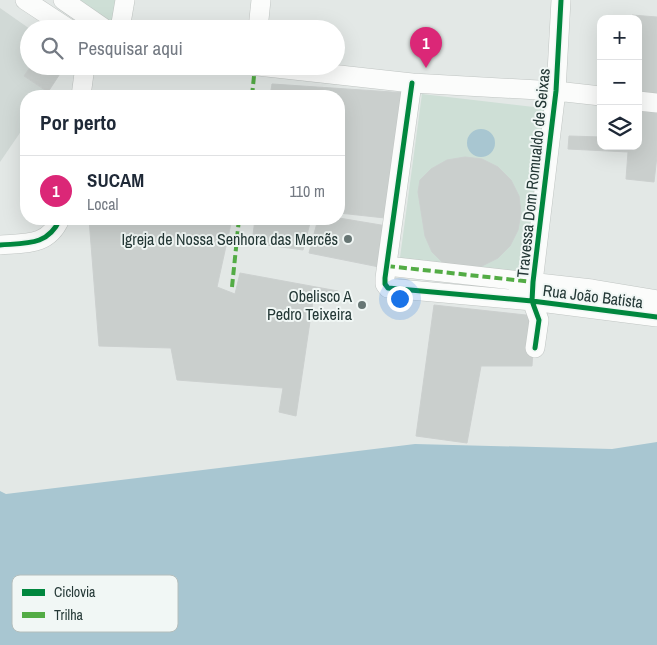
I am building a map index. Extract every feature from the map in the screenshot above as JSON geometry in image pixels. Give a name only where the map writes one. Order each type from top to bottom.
[{"type":"street","points":[[25,0],[56,20]]},
{"type":"street","points":[[64,0],[89,20]]},
{"type":"street","points":[[122,20],[125,0]]},
{"type":"street","points":[[259,20],[261,0]]},
{"type":"street","name":"Travessa Dom Romualdo de Seixas","points":[[535,348],[539,320],[532,301],[533,282],[556,91],[561,0]]},
{"type":"street","points":[[82,90],[84,75]]},
{"type":"street","points":[[345,75],[412,82],[556,91],[597,96]]},
{"type":"street","points":[[412,82],[386,272],[533,282],[657,300]]},
{"type":"street","points":[[642,101],[657,103]]},
{"type":"street","points":[[0,245],[35,242],[48,236],[57,225]]},
{"type":"street","name":"Rua João Batista","points":[[386,272],[385,284],[393,290],[532,301],[657,317]]},
{"type":"street","points":[[616,312],[617,293]]},
{"type":"shaded area","points":[[70,0],[130,0],[126,20],[99,20]]},
{"type":"shaded area","points":[[0,8],[20,22],[20,75],[26,75],[45,90],[20,90],[20,133],[0,162]]},
{"type":"shaded area","points":[[422,94],[551,109],[536,278],[399,265]]},
{"type":"water","points":[[481,129],[491,133],[495,143],[491,153],[481,157],[471,153],[467,143],[471,133]]},
{"type":"water","points":[[657,442],[657,645],[0,645],[0,491],[6,494],[415,444],[612,449]]},
{"type":"building","points":[[642,16],[657,17],[657,99],[642,97]]},
{"type":"building","points":[[59,75],[49,90],[45,90],[24,76]]},
{"type":"building","points":[[272,84],[407,93],[385,218],[345,214],[345,90],[271,90]]},
{"type":"building","points":[[642,111],[657,113],[657,156],[654,182],[626,179],[628,152],[568,149],[569,136],[597,137],[597,150],[642,150]]},
{"type":"building","points":[[465,157],[482,159],[498,167],[511,180],[519,196],[521,213],[518,230],[510,246],[498,258],[482,266],[463,268],[444,264],[432,252],[425,236],[418,192],[420,180],[431,169],[447,160]]},
{"type":"building","name":"Igreja de Nossa Senhora das Mercẽs","points":[[345,219],[387,226],[379,267],[309,253],[316,225],[345,225]]},
{"type":"building","points":[[89,225],[231,225],[217,287],[235,294],[240,273],[338,291],[330,303],[313,301],[296,416],[279,412],[283,388],[177,380],[171,348],[99,346]]},
{"type":"building","points":[[254,225],[309,225],[303,250],[252,243]]},
{"type":"building","points":[[434,305],[535,316],[532,366],[481,366],[467,443],[416,436]]},
{"type":"marked path","points":[[253,90],[254,75]]},
{"type":"marked path","points":[[232,287],[238,225]]},
{"type":"marked path","points":[[387,266],[533,282]]},
{"type":"cycle path","points":[[535,348],[539,320],[532,301],[533,282],[556,91],[561,0]]},
{"type":"cycle path","points":[[412,83],[385,278],[385,284],[388,288],[532,301],[657,317]]},
{"type":"cycle path","points":[[0,245],[27,243],[43,239],[57,225]]},
{"type":"place","name":"SUCAM","points":[[426,68]]},
{"type":"place","name":"Igreja de Nossa Senhora das Mercẽs","points":[[348,239]]},
{"type":"place","name":"Obelisco A Pedro Teixeira","points":[[362,305]]}]
